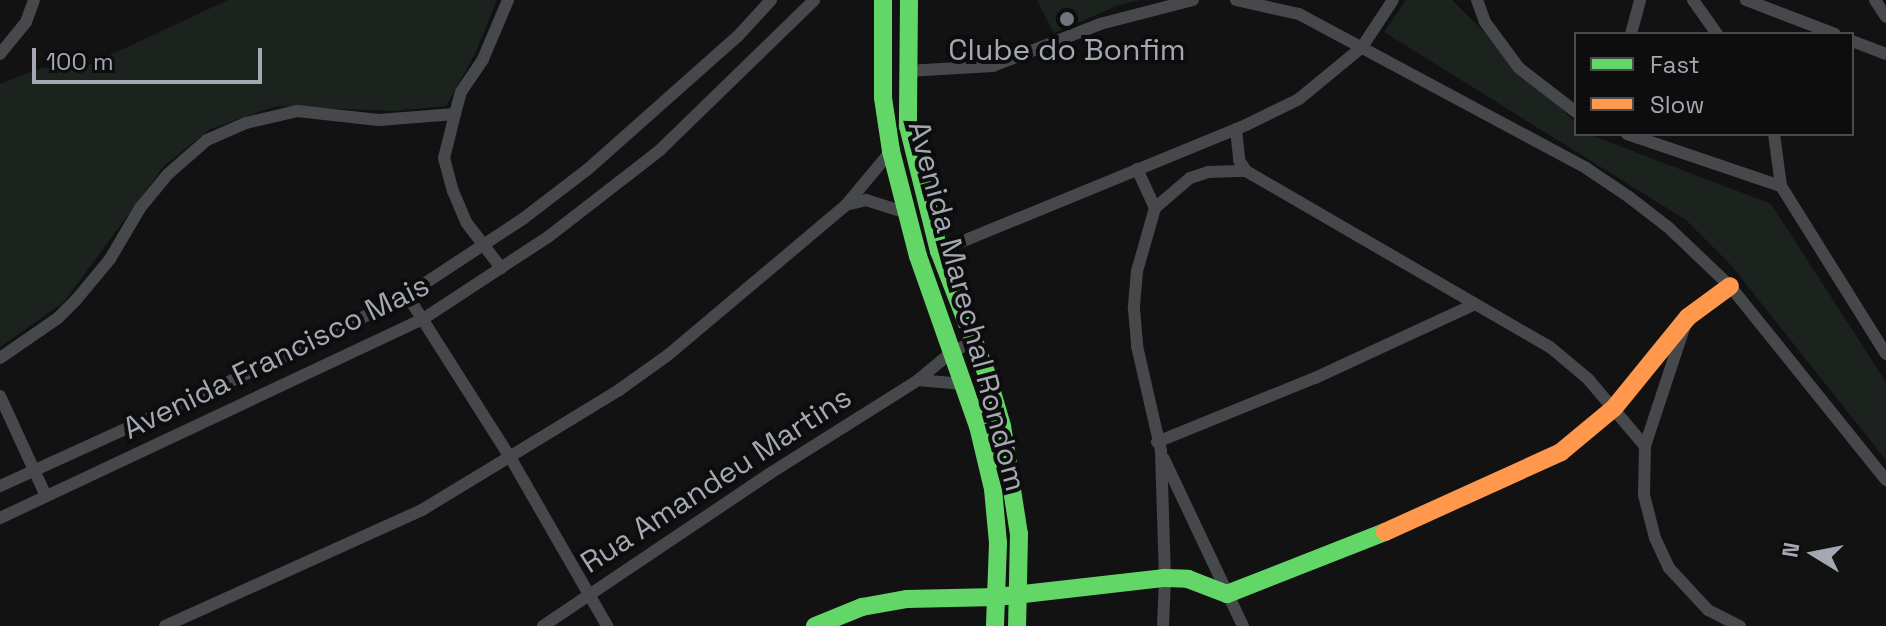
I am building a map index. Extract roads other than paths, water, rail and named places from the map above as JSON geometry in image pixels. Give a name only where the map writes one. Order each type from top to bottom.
[{"type":"main road","name":"Avenida Marechal Rondom","points":[[883,0],[883,98],[891,151],[918,256],[953,351],[993,489],[998,543],[995,626]]},
{"type":"main road","points":[[909,0],[908,126],[939,251],[987,375],[1008,453],[1019,534],[1021,595],[1017,626]]},
{"type":"main road","points":[[815,626],[907,599],[997,597],[1165,578],[1188,579],[1227,594],[1394,529],[1561,452],[1614,408],[1688,317],[1730,286]]},
{"type":"street","points":[[0,54],[26,22],[34,0]]},
{"type":"street","points":[[501,268],[466,222],[444,158],[461,92],[483,59],[508,0]]},
{"type":"street","name":"Avenida Francisco Mais","points":[[0,486],[296,351],[407,295],[524,218],[642,124],[738,36],[771,0]]},
{"type":"street","name":"Avenida Francisco Mais","points":[[0,518],[423,319],[501,268],[660,150],[814,0]]},
{"type":"street","points":[[907,71],[993,66],[1100,24],[1193,0]]},
{"type":"street","points":[[1236,0],[1299,14],[1362,47],[1586,168],[1668,227],[1730,286],[1886,480]]},
{"type":"street","points":[[939,251],[1236,129],[1299,99],[1362,47],[1393,0]]},
{"type":"street","points":[[1477,0],[1485,22],[1519,68],[1574,110]]},
{"type":"street","points":[[1632,32],[1640,0]]},
{"type":"street","points":[[1693,0],[1716,32]]},
{"type":"street","points":[[1746,0],[1830,32]]},
{"type":"street","points":[[1875,0],[1886,17]]},
{"type":"street","points":[[1854,42],[1886,54]]},
{"type":"street","points":[[0,358],[34,336],[76,300],[110,259],[140,208],[168,174],[207,140],[246,123],[297,111],[379,120],[455,114]]},
{"type":"street","points":[[1236,129],[1236,148],[1246,171]]},
{"type":"street","points":[[1633,136],[1781,186]]},
{"type":"street","points":[[1774,136],[1781,186],[1886,354]]},
{"type":"street","points":[[165,626],[422,510],[668,355],[846,205],[891,151]]},
{"type":"street","points":[[1137,169],[1155,208]]},
{"type":"street","points":[[1163,626],[1165,578],[1159,446],[1137,346],[1134,309],[1137,271],[1155,208],[1190,178],[1208,172],[1246,171],[1550,347],[1588,379],[1645,446]]},
{"type":"street","points":[[846,205],[866,200],[907,213]]},
{"type":"street","points":[[407,295],[510,457],[607,626]]},
{"type":"street","points":[[1159,446],[1473,305]]},
{"type":"street","points":[[1688,317],[1645,446],[1644,495],[1655,538],[1669,568],[1708,610],[1740,626]]},
{"type":"street","name":"Rua Amandeu Martins","points":[[543,626],[918,380],[953,351],[974,342]]},
{"type":"street","points":[[918,380],[963,384]]},
{"type":"street","points":[[0,396],[46,496]]},
{"type":"street","points":[[1159,446],[1243,626]]},
{"type":"place","name":"Clube do Bonfim","points":[[1067,19]]}]
